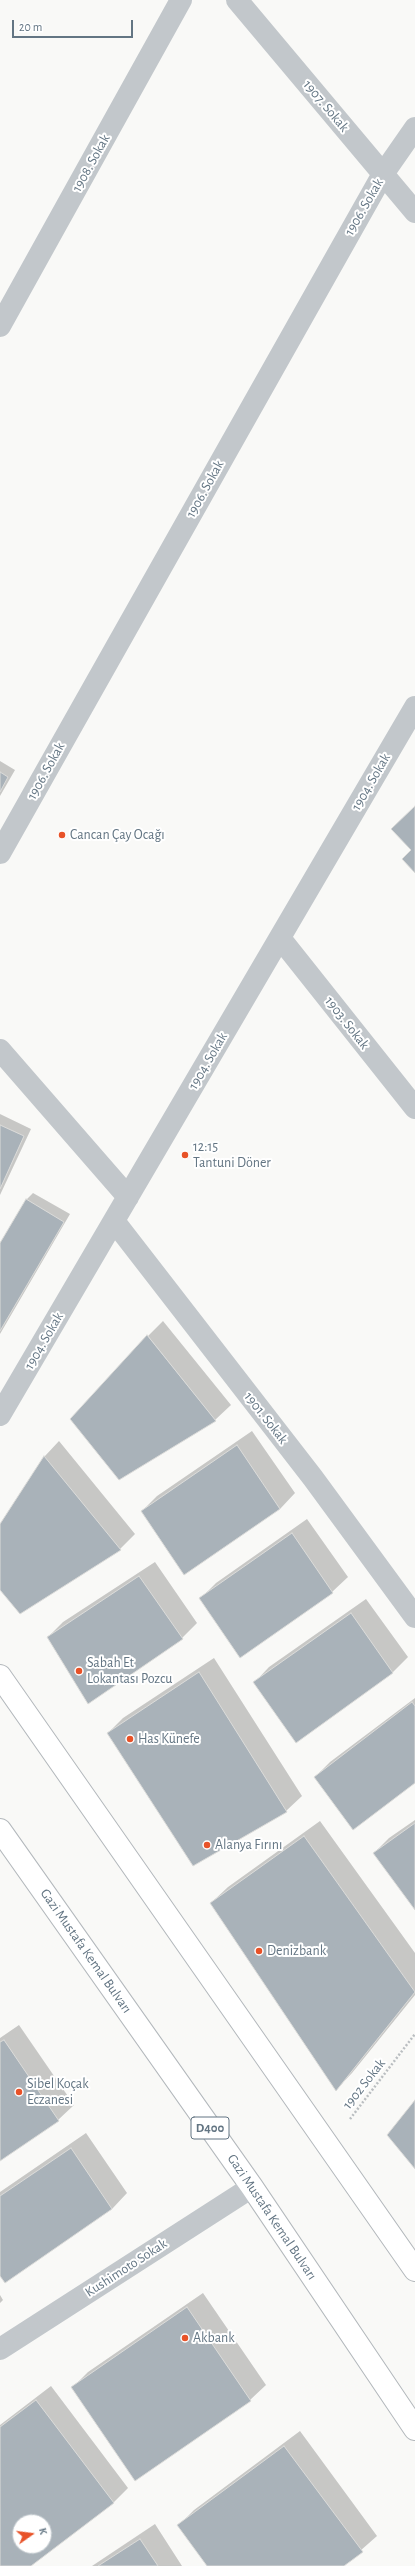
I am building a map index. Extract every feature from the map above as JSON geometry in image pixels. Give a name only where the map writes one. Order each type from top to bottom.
[{"type":"highway","points":[[0,1676],[415,2270]]},
{"type":"highway","name":"Gazi Mustafa Kemal Bulvarı","points":[[0,1830],[252,2187],[415,2429]]},
{"type":"street","name":"1908. Sokak","points":[[0,326],[182,0]]},
{"type":"street","name":"1907. Sokak","points":[[238,0],[415,212]]},
{"type":"street","name":"1906. Sokak","points":[[0,853],[383,174],[415,128]]},
{"type":"street","name":"1904. Sokak","points":[[0,1415],[415,707]]},
{"type":"street","name":"1903. Sokak","points":[[280,938],[415,1108]]},
{"type":"street","points":[[0,1050],[128,1197]]},
{"type":"street","name":"1901. Sokak","points":[[114,1221],[313,1478],[415,1617]]},
{"type":"street","name":"Kushimoto Sokak","points":[[0,2349],[252,2187]]},
{"type":"path","name":"1902 Sokak","points":[[329,2146],[415,2034]]},
{"type":"building","points":[[0,772],[8,777],[0,792]]},
{"type":"building","points":[[415,806],[415,873],[402,859],[411,850],[391,829]]},
{"type":"building","points":[[0,1125],[24,1136],[0,1189]]},
{"type":"building","points":[[26,1199],[64,1222],[0,1331],[0,1243]]},
{"type":"building","points":[[147,1335],[216,1421],[119,1480],[70,1419]]},
{"type":"building","points":[[237,1445],[280,1509],[184,1575],[141,1511]]},
{"type":"building","points":[[44,1456],[121,1550],[20,1614],[0,1590],[0,1524]]},
{"type":"building","points":[[292,1533],[333,1593],[240,1658],[199,1598]]},
{"type":"building","points":[[139,1576],[183,1639],[88,1704],[47,1637]]},
{"type":"building","points":[[351,1613],[393,1673],[296,1743],[253,1682]]},
{"type":"building","points":[[199,1672],[287,1812],[193,1866],[107,1733]]},
{"type":"building","points":[[412,1702],[415,1706],[415,1783],[353,1830],[314,1777]]},
{"type":"building","points":[[415,1823],[415,1910],[373,1853]]},
{"type":"building","points":[[304,1836],[415,1992],[336,2091],[210,1903]]},
{"type":"building","points":[[4,2040],[59,2121],[0,2161],[0,2042]]},
{"type":"building","points":[[415,2100],[415,2169],[387,2135]]},
{"type":"building","points":[[71,2148],[112,2209],[5,2283],[0,2276],[0,2196]]},
{"type":"building","points":[[187,2307],[251,2401],[135,2481],[71,2387]]},
{"type":"building","points":[[36,2400],[114,2503],[52,2550],[52,2514],[12,2514],[12,2554],[47,2554],[31,2566],[0,2566],[0,2427]]},
{"type":"building","points":[[284,2446],[363,2552],[344,2566],[207,2566],[177,2525]]},
{"type":"building","points":[[140,2539],[158,2566],[98,2566]]},
{"type":"place","name":"Cancan Çay Ocağı","points":[[62,835]]},
{"type":"place","name":"12:15 Tantuni Döner","points":[[185,1155]]},
{"type":"place","name":"Sabah Et Lokantası Pozcu","points":[[79,1671]]},
{"type":"place","name":"Has Künefe","points":[[130,1739]]},
{"type":"place","name":"Alanya Fırını","points":[[207,1845]]},
{"type":"place","name":"Denizbank","points":[[259,1951]]},
{"type":"place","name":"Sibel Koçak Eczanesi","points":[[19,2092]]},
{"type":"place","name":"Akbank","points":[[185,2338]]}]
